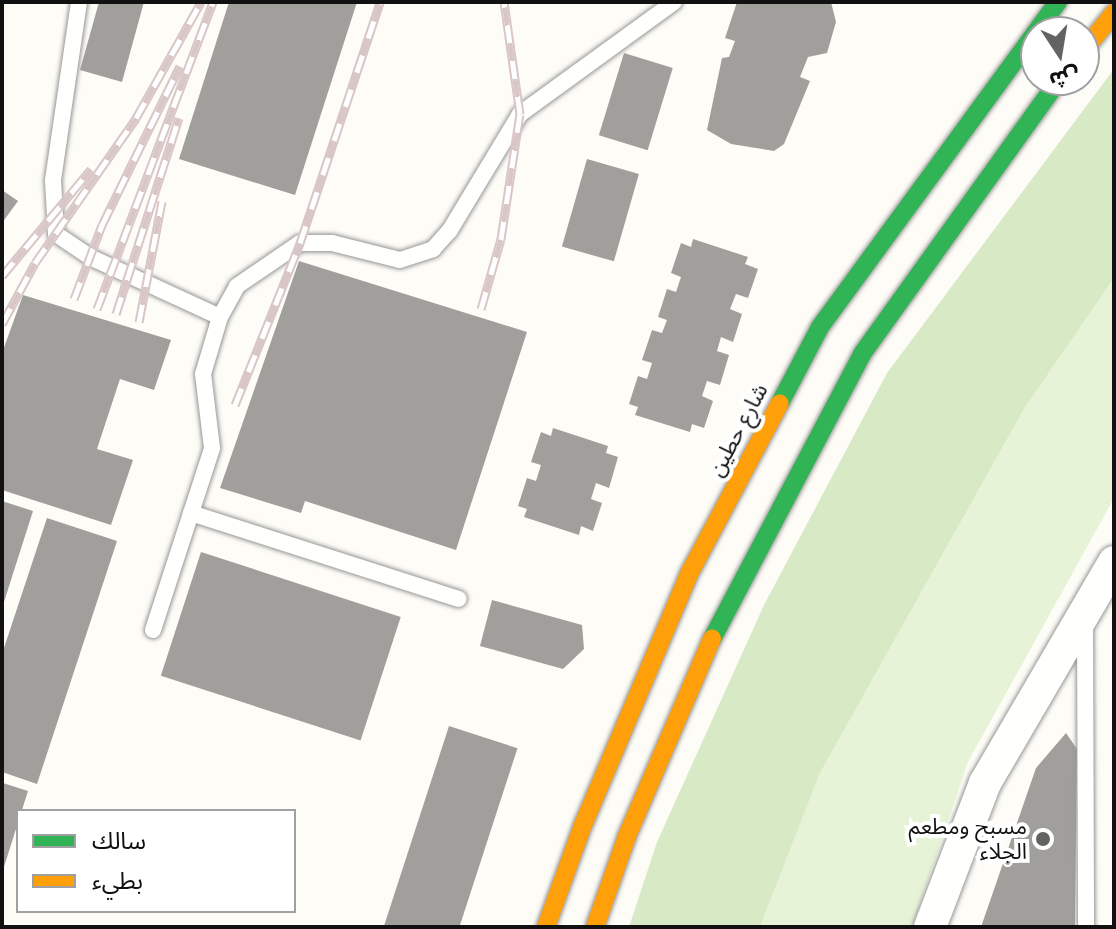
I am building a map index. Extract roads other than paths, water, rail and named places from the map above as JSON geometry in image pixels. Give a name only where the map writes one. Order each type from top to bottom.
[{"type":"main road","name":"شارع حطين","points":[[546,927],[583,825],[690,572],[820,327],[1058,2]]},
{"type":"main road","points":[[1100,30],[1114,13]]},
{"type":"main road","points":[[595,927],[627,836],[730,597],[862,354],[1047,96]]},
{"type":"street","points":[[930,927],[985,783],[1114,562]]},
{"type":"lane","points":[[79,2],[53,180],[56,234],[90,257],[220,317]]},
{"type":"lane","points":[[153,630],[212,448],[203,374],[220,317],[237,286],[254,270],[300,243],[332,243],[400,260],[433,249],[450,230],[520,114],[674,2]]},
{"type":"lane","points":[[191,513],[459,599]]},
{"type":"lane","points":[[1085,612],[1086,927]]},
{"type":"railway","points":[[2,324],[35,263],[136,118],[201,2]]},
{"type":"railway","points":[[97,309],[213,2]]},
{"type":"railway","points":[[235,405],[300,243],[380,2]]},
{"type":"railway","points":[[481,309],[501,239],[520,114],[504,2]]},
{"type":"railway","points":[[74,299],[102,225],[180,66]]},
{"type":"railway","points":[[116,314],[179,118]]},
{"type":"railway","points":[[2,276],[91,169]]},
{"type":"railway","points":[[139,322],[162,201]]},
{"type":"place","name":"مسبح ومطعم الجلاء","points":[[1043,839]]}]
